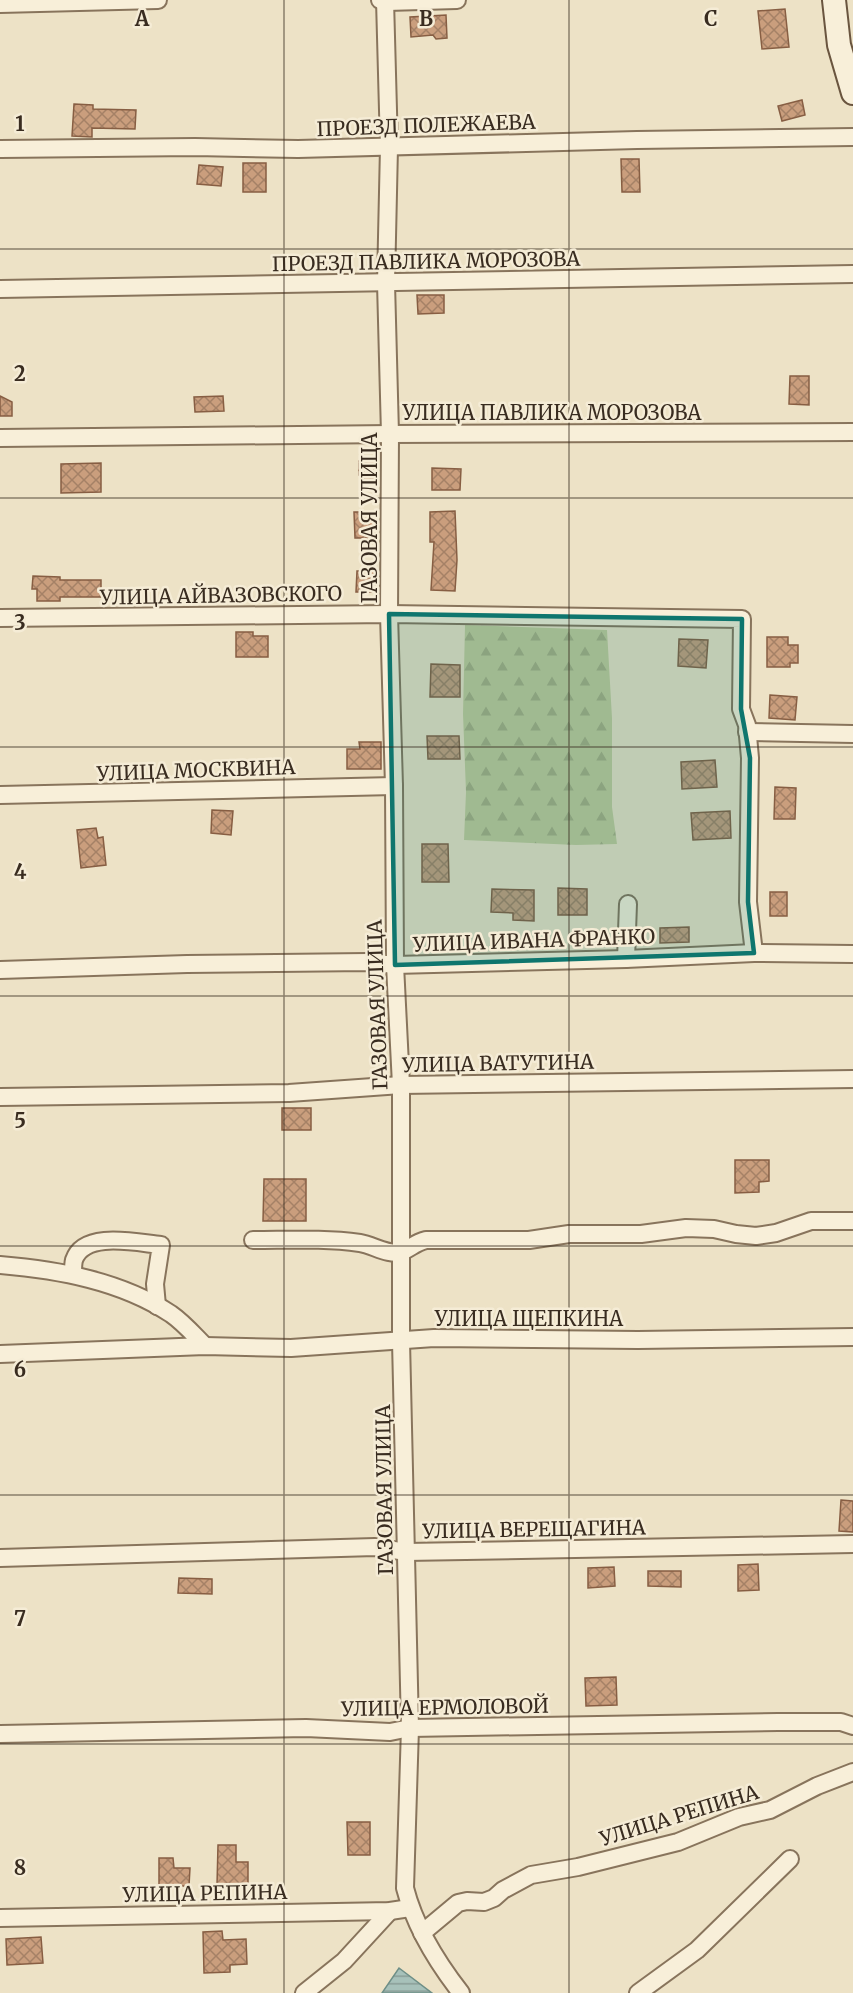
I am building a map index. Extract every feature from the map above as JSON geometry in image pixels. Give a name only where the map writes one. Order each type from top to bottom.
[{"type":"main road","points":[[834,0],[839,45],[853,93]]},
{"type":"street","points":[[0,4],[158,0]]},
{"type":"street","points":[[384,1],[458,0]]},
{"type":"street","name":"ГАЗОВАЯ УЛИЦА","points":[[384,1],[389,147],[387,283],[390,434],[389,614],[394,786],[395,965],[400,1085],[401,1341],[410,1728],[405,1888],[410,1908],[422,1933],[444,1971],[461,1993]]},
{"type":"street","name":"ПРОЕЗД ПОЛЕЖАЕВА","points":[[0,149],[195,147],[298,149],[853,137]]},
{"type":"street","name":"ПРОЕЗД ПАВЛИКА МОРОЗОВА","points":[[0,289],[853,274]]},
{"type":"street","name":"УЛИЦА ПАВЛИКА МОРОЗОВА","points":[[0,438],[853,432]]},
{"type":"street","name":"УЛИЦА АЙВАЗОВСКОГО","points":[[0,618],[389,614],[742,619],[741,709],[747,724],[747,732]]},
{"type":"street","points":[[754,953],[748,902],[750,758],[747,732],[853,734]]},
{"type":"street","name":"УЛИЦА МОСКВИНА","points":[[0,795],[394,786]]},
{"type":"street","points":[[626,959],[628,904]]},
{"type":"street","name":"УЛИЦА ИВАНА ФРАНКО","points":[[0,970],[187,964],[366,962],[395,965],[754,953],[853,954]]},
{"type":"street","name":"УЛИЦА ВАТУТИНА","points":[[0,1097],[289,1093],[400,1085],[853,1079]]},
{"type":"street","points":[[253,1240],[330,1239],[364,1244],[392,1252],[402,1251],[415,1242],[426,1240],[529,1240],[568,1234],[642,1234],[686,1228],[714,1229],[756,1236],[776,1233],[811,1221],[853,1221]]},
{"type":"street","points":[[73,1274],[74,1259],[83,1247],[97,1240],[161,1245],[155,1284],[157,1306]]},
{"type":"street","points":[[0,1265],[73,1274],[112,1286],[174,1316],[205,1346]]},
{"type":"street","name":"УЛИЦА ЩЕПКИНА","points":[[0,1354],[205,1346],[291,1348],[434,1338],[638,1340],[853,1336]]},
{"type":"street","name":"УЛИЦА ВЕРЕЩАГИНА","points":[[0,1558],[375,1547],[406,1552],[853,1544]]},
{"type":"street","name":"УЛИЦА ЕРМОЛОВОЙ","points":[[0,1734],[306,1728],[390,1732],[410,1728],[778,1722],[841,1722],[853,1726]]},
{"type":"street","name":"УЛИЦА РЕПИНА","points":[[422,1933],[458,1903],[484,1902],[531,1875],[578,1867],[678,1842],[739,1817],[770,1810],[817,1786],[853,1772]]},
{"type":"street","points":[[638,1993],[697,1950],[790,1859]]},
{"type":"street","name":"УЛИЦА РЕПИНА","points":[[0,1918],[390,1911],[410,1908]]},
{"type":"street","points":[[304,1993],[344,1960],[390,1911]]},
{"type":"highlighted area","points":[[389,614],[742,619],[741,709],[750,758],[748,902],[754,953],[395,965]]},
{"type":"green space","points":[[465,625],[607,630],[612,718],[612,807],[617,844],[576,845],[464,840]]},
{"type":"water","points":[[399,1968],[432,1993],[382,1993]]},
{"type":"building","points":[[785,9],[789,47],[762,49],[758,11]]},
{"type":"building","points":[[446,15],[447,38],[436,39],[433,35],[411,37],[410,17]]},
{"type":"building","points":[[802,100],[805,115],[782,121],[778,106]]},
{"type":"building","points":[[74,104],[93,105],[93,109],[136,110],[135,129],[92,128],[92,137],[72,136]]},
{"type":"building","points":[[621,159],[639,159],[640,192],[622,192]]},
{"type":"building","points":[[243,163],[266,163],[266,192],[243,192]]},
{"type":"building","points":[[199,165],[223,167],[221,186],[197,184]]},
{"type":"building","points":[[417,295],[444,295],[444,313],[418,314]]},
{"type":"building","points":[[790,376],[809,376],[809,405],[789,404]]},
{"type":"building","points":[[0,396],[12,402],[12,416],[0,416]]},
{"type":"building","points":[[223,396],[224,411],[195,412],[194,397]]},
{"type":"building","points":[[359,461],[376,461],[376,490],[364,490],[364,475],[359,475]]},
{"type":"building","points":[[101,463],[101,492],[61,493],[61,464]]},
{"type":"building","points":[[432,468],[461,469],[460,490],[432,490]]},
{"type":"building","points":[[455,511],[457,560],[455,591],[431,590],[434,542],[430,542],[430,512]]},
{"type":"building","points":[[354,512],[375,512],[375,538],[355,538]]},
{"type":"building","points":[[357,571],[376,571],[376,592],[356,592]]},
{"type":"building","points":[[33,576],[60,577],[60,580],[101,580],[101,597],[60,597],[60,601],[37,601],[37,589],[32,589]]},
{"type":"building","points":[[236,632],[253,632],[253,636],[268,636],[268,657],[236,657]]},
{"type":"building","points":[[767,637],[788,637],[788,645],[798,645],[798,663],[790,663],[790,667],[767,667]]},
{"type":"building","points":[[679,639],[708,640],[706,668],[678,666]]},
{"type":"building","points":[[431,664],[460,665],[460,697],[430,697]]},
{"type":"building","points":[[770,695],[797,697],[795,720],[769,718]]},
{"type":"building","points":[[427,736],[459,736],[460,759],[428,759]]},
{"type":"building","points":[[359,742],[381,742],[381,769],[347,769],[347,749],[360,749]]},
{"type":"building","points":[[715,760],[717,787],[682,789],[681,762]]},
{"type":"building","points":[[775,787],[796,788],[795,819],[774,819]]},
{"type":"building","points":[[212,810],[233,811],[231,835],[211,833]]},
{"type":"building","points":[[730,811],[731,838],[693,840],[691,813]]},
{"type":"building","points":[[96,828],[98,838],[103,837],[106,865],[81,868],[77,830]]},
{"type":"building","points":[[422,844],[448,844],[449,882],[422,882]]},
{"type":"building","points":[[558,888],[587,889],[587,915],[558,915]]},
{"type":"building","points":[[492,889],[534,890],[534,921],[513,920],[513,913],[491,912]]},
{"type":"building","points":[[770,892],[787,892],[787,916],[770,916]]},
{"type":"building","points":[[689,927],[689,942],[660,943],[660,928]]},
{"type":"building","points":[[282,1108],[311,1108],[311,1130],[282,1130]]},
{"type":"building","points":[[735,1160],[769,1160],[769,1181],[759,1182],[759,1192],[735,1193]]},
{"type":"building","points":[[264,1179],[306,1179],[306,1221],[263,1221]]},
{"type":"building","points":[[841,1500],[853,1501],[853,1532],[839,1531]]},
{"type":"building","points":[[758,1564],[759,1590],[738,1591],[738,1565]]},
{"type":"building","points":[[614,1567],[615,1586],[588,1588],[588,1568]]},
{"type":"building","points":[[648,1571],[681,1571],[681,1587],[648,1586]]},
{"type":"building","points":[[179,1578],[212,1579],[212,1594],[178,1593]]},
{"type":"building","points":[[616,1677],[617,1705],[586,1706],[585,1678]]},
{"type":"building","points":[[347,1822],[370,1822],[370,1855],[348,1855]]},
{"type":"building","points":[[218,1845],[236,1845],[236,1862],[248,1862],[248,1886],[217,1885]]},
{"type":"building","points":[[159,1858],[173,1858],[174,1868],[190,1868],[189,1886],[159,1886]]},
{"type":"building","points":[[222,1931],[223,1940],[246,1939],[247,1964],[230,1965],[230,1972],[204,1973],[203,1932]]},
{"type":"building","points":[[41,1937],[43,1963],[7,1965],[6,1939]]}]
